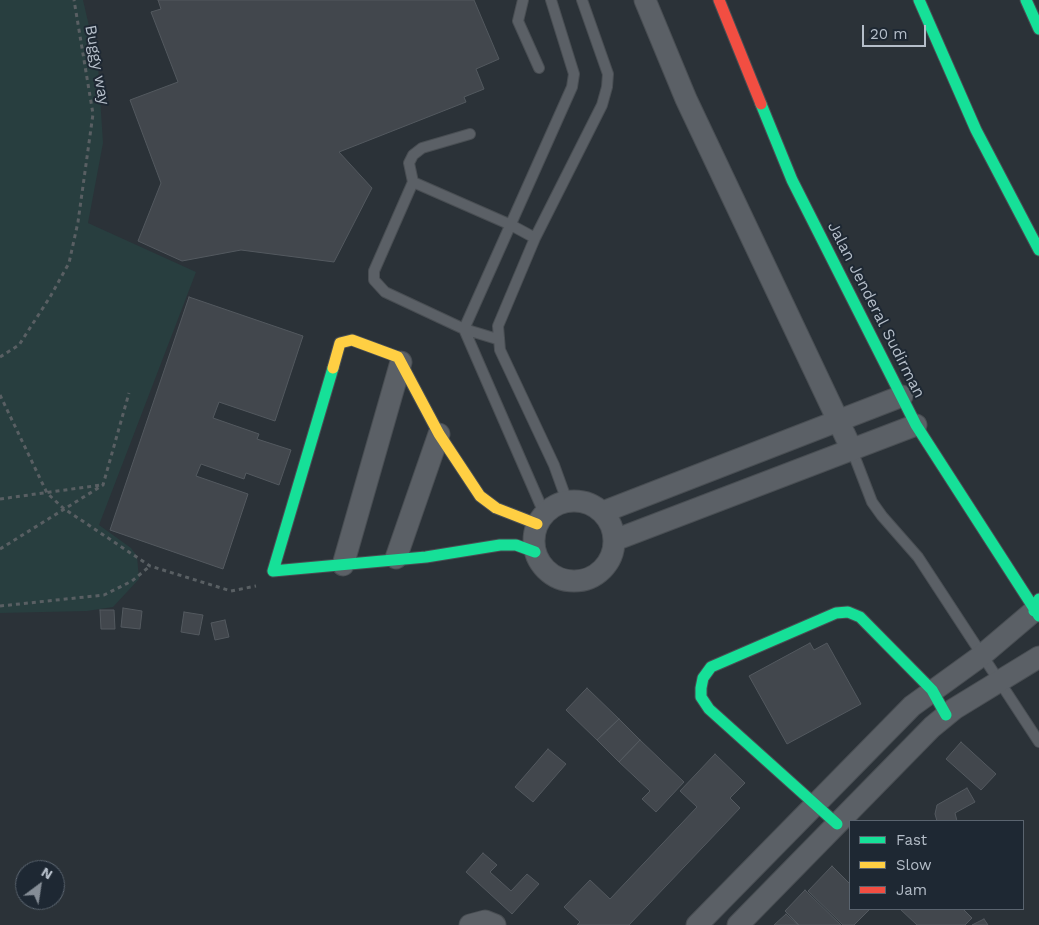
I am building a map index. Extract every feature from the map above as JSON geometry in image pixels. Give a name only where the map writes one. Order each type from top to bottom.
[{"type":"main road","name":"Jalan Jenderal Sudirman","points":[[720,0],[792,180],[916,425],[1037,609]]},
{"type":"main road","points":[[919,0],[976,130],[1039,250]]},
{"type":"main road","points":[[1026,0],[1039,30]]},
{"type":"main road","points":[[535,552],[516,545],[500,545],[426,557],[396,558],[273,571],[340,343],[352,340],[394,354],[401,362],[440,434],[480,496],[496,508],[513,516],[541,518]]},
{"type":"main road","points":[[837,824],[817,804],[709,709],[701,697],[701,688],[702,678],[711,666],[836,613],[848,612],[860,617],[932,690],[946,715]]},
{"type":"street","points":[[645,0],[686,99],[852,450]]},
{"type":"street","points":[[343,565],[401,362]]},
{"type":"street","points":[[603,512],[902,396]]},
{"type":"street","points":[[615,540],[916,425]]},
{"type":"street","points":[[396,558],[440,434]]},
{"type":"street","points":[[580,500],[603,512],[609,520],[615,540],[613,553],[607,565],[598,574],[587,579],[574,581],[561,579],[550,573],[541,564],[535,552],[534,538],[541,518],[554,505],[567,501],[580,500]]},
{"type":"street","points":[[697,925],[912,706],[982,656],[1037,609]]},
{"type":"street","points":[[738,925],[932,727],[946,715],[998,680],[1039,657]]},
{"type":"street","points":[[470,925],[485,921],[495,925]]},
{"type":"lane","points":[[523,0],[518,21],[539,68]]},
{"type":"lane","points":[[541,518],[464,329],[572,87],[574,74],[551,0]]},
{"type":"lane","points":[[567,501],[554,465],[500,350],[498,339],[501,317],[535,238],[602,105],[607,87],[608,74],[582,0]]},
{"type":"lane","points":[[470,134],[422,148],[413,155],[409,163],[413,182],[374,271],[374,280],[386,292],[464,329],[498,339]]},
{"type":"lane","points":[[413,182],[511,225],[535,238]]},
{"type":"lane","points":[[852,450],[872,502],[918,557],[1039,742]]},
{"type":"path","name":"Buggy way","points":[[0,357],[19,345],[50,297],[69,263],[78,222],[93,114],[74,0]]},
{"type":"path","points":[[0,549],[63,508],[103,485],[129,393]]},
{"type":"path","points":[[0,395],[47,494],[63,508],[150,566],[231,591],[259,585],[273,571]]},
{"type":"path","points":[[0,499],[103,485]]},
{"type":"path","points":[[0,606],[104,595],[132,581],[150,566]]},
{"type":"green space","points":[[0,0],[83,0],[98,65],[103,143],[88,223],[196,272],[99,525],[131,548],[137,556],[139,579],[113,607],[87,611],[0,613]]},
{"type":"building","points":[[158,0],[474,0],[499,59],[476,69],[484,89],[464,97],[466,102],[339,152],[372,188],[334,262],[241,250],[182,261],[138,241],[161,183],[130,100],[178,82],[151,12],[161,9]]},
{"type":"building","points":[[189,297],[303,336],[275,421],[219,402],[213,418],[259,434],[257,439],[291,450],[279,485],[246,473],[244,479],[201,464],[196,476],[248,494],[223,569],[110,530]]},
{"type":"building","points":[[123,608],[142,611],[140,629],[121,627]]},
{"type":"building","points":[[100,610],[114,610],[115,629],[101,629]]},
{"type":"building","points":[[184,612],[203,615],[199,635],[181,632]]},
{"type":"building","points":[[225,620],[229,637],[215,640],[211,623]]},
{"type":"building","points":[[810,643],[814,650],[827,643],[861,704],[787,744],[749,676]]},
{"type":"building","points":[[587,688],[619,719],[597,740],[566,710]]},
{"type":"building","points":[[619,719],[640,740],[619,762],[597,740]]},
{"type":"building","points":[[640,740],[684,782],[656,812],[642,799],[650,791],[619,762]]},
{"type":"building","points":[[961,742],[996,774],[981,790],[946,759]]},
{"type":"building","points":[[548,749],[566,764],[533,802],[515,787]]},
{"type":"building","points":[[715,754],[745,783],[730,798],[740,808],[629,925],[577,925],[580,922],[564,907],[590,880],[610,899],[697,807],[680,791]]},
{"type":"building","points":[[967,788],[975,802],[955,813],[957,820],[937,820],[935,814],[937,805]]},
{"type":"building","points":[[483,853],[497,865],[490,872],[511,891],[527,874],[539,884],[512,914],[466,872]]},
{"type":"building","points":[[832,866],[849,883],[849,910],[869,910],[854,925],[843,925],[808,891]]},
{"type":"building","points":[[805,890],[841,925],[799,925],[785,911]]},
{"type":"building","points":[[901,910],[964,910],[972,918],[965,925],[917,925]]},
{"type":"building","points":[[786,914],[798,925],[774,925]]},
{"type":"building","points":[[984,919],[988,925],[972,925]]},
{"type":"traffic: fast","points":[[919,0],[976,130],[1039,250]]},
{"type":"traffic: fast","points":[[1026,0],[1039,29]]},
{"type":"traffic: fast","points":[[761,104],[792,180],[916,425],[1039,616]]},
{"type":"traffic: fast","points":[[333,368],[273,571],[426,557],[500,545],[516,545],[535,552]]},
{"type":"traffic: fast","points":[[1034,611],[1039,599]]},
{"type":"traffic: fast","points":[[837,824],[709,709],[701,697],[701,688],[703,678],[711,667],[836,613],[848,612],[860,617],[932,690],[946,715]]},
{"type":"traffic: slow","points":[[333,368],[340,343],[352,340],[398,357],[439,434],[480,496],[496,508],[537,524]]},
{"type":"traffic: jam","points":[[719,0],[761,104]]}]
